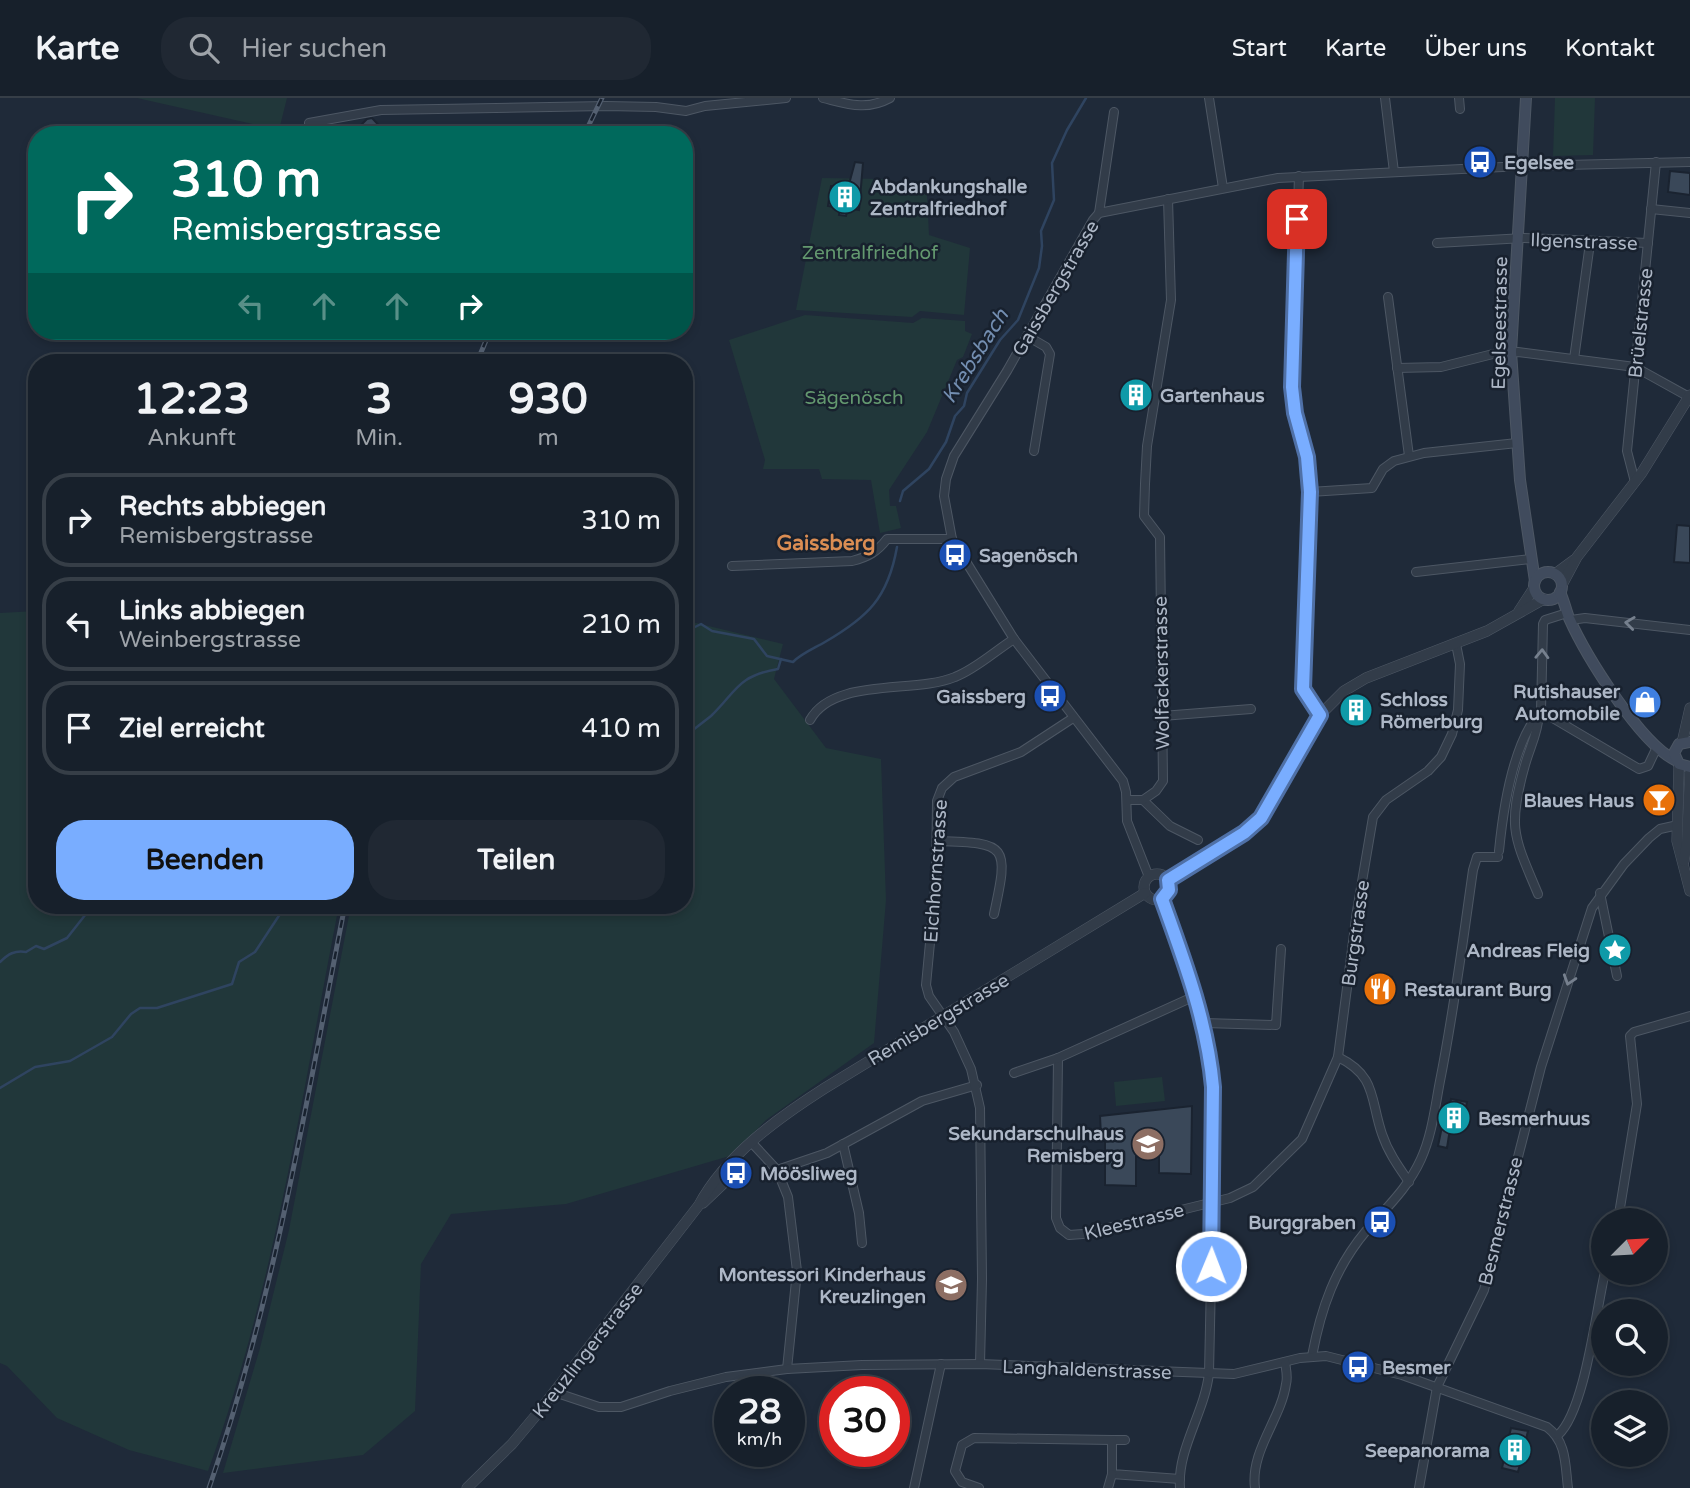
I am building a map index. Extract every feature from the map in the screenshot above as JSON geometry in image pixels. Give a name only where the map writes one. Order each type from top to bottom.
[{"type":"main road","name":"Egelseestrasse","points":[[1526,98],[1511,352],[1517,443],[1535,584]]},
{"type":"main road","points":[[1530,554],[1551,573],[1561,589],[1568,617],[1628,714],[1661,753],[1681,764],[1683,744],[1657,747]]},
{"type":"main road","points":[[1551,573],[1540,575],[1535,584],[1547,600],[1568,617]]},
{"type":"main road","points":[[1547,600],[1561,589]]},
{"type":"street","points":[[309,123],[381,110],[606,106],[687,111],[705,102],[786,98]]},
{"type":"street","points":[[823,98],[857,107],[877,105],[890,98]]},
{"type":"street","points":[[1209,98],[1223,188]]},
{"type":"street","points":[[1385,98],[1394,172]]},
{"type":"street","points":[[1459,98],[1460,108]]},
{"type":"street","points":[[1099,214],[1115,112]]},
{"type":"street","name":"Brüelstrasse","points":[[1635,482],[1627,451],[1656,162]]},
{"type":"street","name":"Gaissbergstrasse","points":[[1149,877],[1128,821],[1123,781],[1014,639],[952,539],[944,496],[946,479],[954,456],[1093,220],[1099,214],[1168,199],[1299,176],[1690,162]]},
{"type":"street","points":[[1299,176],[1292,387],[1295,413],[1307,457],[1310,492],[1303,689],[1320,715]]},
{"type":"street","name":"Wolfackerstrasse","points":[[1143,800],[1156,792],[1163,781],[1160,537],[1144,516],[1144,511],[1147,446],[1171,300],[1168,199]]},
{"type":"street","points":[[1651,209],[1690,213]]},
{"type":"street","name":"Ilgenstrasse","points":[[1437,243],[1518,239],[1648,243]]},
{"type":"street","points":[[1574,359],[1590,243]]},
{"type":"street","points":[[1388,297],[1409,456]]},
{"type":"street","points":[[1027,336],[1046,347],[1050,354],[1034,451]]},
{"type":"street","points":[[1397,368],[1441,367],[1511,352],[1635,367],[1689,396],[1635,482],[1577,558],[1561,589]]},
{"type":"street","points":[[1310,492],[1372,488],[1388,464],[1409,456],[1517,443]]},
{"type":"street","points":[[732,566],[852,561],[880,549],[887,539],[952,539]]},
{"type":"street","points":[[1416,572],[1530,554]]},
{"type":"street","points":[[1551,573],[1577,558]]},
{"type":"street","points":[[1519,611],[1535,584]]},
{"type":"street","points":[[1168,880],[1244,833],[1261,818],[1320,715],[1344,691],[1502,624],[1519,611],[1547,600]]},
{"type":"street","points":[[1538,894],[1513,831],[1514,805],[1538,729],[1545,620],[1585,618],[1690,630]]},
{"type":"street","points":[[810,720],[822,704],[843,695],[956,677],[1014,639]]},
{"type":"street","name":"Burgstrasse","points":[[1213,1201],[1230,1198],[1253,1187],[1302,1139],[1338,1057],[1357,911],[1373,817],[1386,800],[1427,771],[1441,757],[1452,734],[1458,710],[1460,664],[1456,644]]},
{"type":"street","points":[[1683,744],[1690,708]]},
{"type":"street","points":[[1162,716],[1251,709]]},
{"type":"street","points":[[1540,713],[1634,768],[1642,770],[1648,766],[1657,747]]},
{"type":"street","points":[[1312,1356],[1320,1313],[1335,1274],[1366,1231],[1409,1182],[1429,1134],[1443,1066],[1473,870],[1477,857],[1499,854],[1504,805],[1512,771],[1540,713]]},
{"type":"street","name":"Eichhornstrasse","points":[[979,1364],[982,1138],[977,1085],[954,1032],[929,996],[926,985],[938,841],[937,802],[947,782],[1021,752],[1073,718]]},
{"type":"street","points":[[1681,764],[1684,861],[1690,891]]},
{"type":"street","points":[[1683,825],[1690,773]]},
{"type":"street","points":[[1127,800],[1143,800],[1170,826],[1198,839]]},
{"type":"street","name":"Besmerstrasse","points":[[1419,1488],[1437,1387],[1483,1290],[1541,1067],[1592,908],[1600,893],[1657,831],[1666,826],[1683,825]]},
{"type":"street","points":[[938,841],[984,842],[996,851],[1002,860],[1003,873],[994,914]]},
{"type":"street","points":[[1162,899],[1153,899],[1145,893],[1144,884],[1149,877],[1157,874],[1168,880]]},
{"type":"street","points":[[1162,899],[1169,890],[1168,880]]},
{"type":"street","name":"Remisbergstrasse","points":[[699,1205],[717,1175],[798,1105],[1145,893]]},
{"type":"street","points":[[1600,893],[1617,976]]},
{"type":"street","points":[[1112,1474],[1180,1484],[1182,1464],[1207,1391],[1209,1373],[1213,1087],[1204,1023],[1162,899]]},
{"type":"street","points":[[1204,1023],[1276,1025],[1281,948]]},
{"type":"street","points":[[1014,1073],[1058,1058],[1195,996]]},
{"type":"street","points":[[1620,1208],[1637,1104],[1629,1039],[1631,1034],[1690,1016]]},
{"type":"street","points":[[1338,1057],[1358,1070],[1367,1080],[1387,1147],[1409,1182]]},
{"type":"street","name":"Kleestrasse","points":[[1058,1058],[1056,1218],[1063,1232],[1069,1236],[1083,1234],[1213,1201]]},
{"type":"street","points":[[777,1170],[813,1159],[922,1101],[977,1085]]},
{"type":"street","points":[[752,1143],[777,1170],[788,1197],[797,1271],[787,1369]]},
{"type":"street","points":[[843,1144],[859,1213],[862,1243]]},
{"type":"street","name":"Kreuzlingerstrasse","points":[[467,1488],[512,1444],[699,1205]]},
{"type":"street","points":[[1568,1488],[1563,1446],[1558,1435],[1572,1420],[1603,1285]]},
{"type":"street","name":"Langhaldenstrasse","points":[[554,1392],[599,1407],[621,1407],[726,1377],[787,1369],[979,1364],[1247,1373],[1312,1356],[1344,1359],[1437,1387],[1547,1427],[1558,1435]]},
{"type":"street","points":[[1255,1488],[1254,1477],[1259,1457],[1287,1382],[1285,1362]]},
{"type":"street","points":[[914,1488],[941,1364]]},
{"type":"street","points":[[979,1488],[962,1482],[955,1471],[962,1445],[974,1438],[1125,1440]]},
{"type":"street","points":[[1108,1488],[1112,1474],[1112,1440]]},
{"type":"green space","points":[[137,98],[287,98],[280,126],[261,126]]},
{"type":"green space","points":[[1555,98],[1595,98],[1593,155],[1553,156]]},
{"type":"green space","name":"Zentralfriedhof","points":[[822,178],[883,179],[927,195],[929,235],[970,248],[964,315],[920,311],[912,317],[796,310]]},
{"type":"green space","name":"Sägenösch","points":[[805,315],[913,323],[922,318],[965,321],[965,331],[972,334],[963,357],[957,360],[927,432],[889,490],[890,506],[896,506],[901,528],[880,533],[871,480],[822,479],[819,469],[763,469],[765,460],[729,340]]},
{"type":"green space","points":[[28,611],[28,914],[337,914],[269,1262],[231,1402],[208,1471],[129,1450],[57,1418],[7,1366],[0,1363],[0,613]]},
{"type":"green space","points":[[693,622],[783,644],[774,679],[826,748],[881,759],[886,900],[874,1043],[766,1120],[733,1155],[566,1204],[451,1214],[421,1264],[415,1411],[363,1455],[223,1473],[260,1348],[289,1230],[349,914],[693,914]]},
{"type":"green space","points":[[1162,1077],[1165,1101],[1116,1106],[1114,1082]]},
{"type":"building","points":[[372,118],[380,126],[360,126]]},
{"type":"building","name":"Abdankungshalle Zentralfriedhof","points":[[855,162],[863,163],[859,210],[848,208],[846,216],[839,215],[840,208],[828,206],[831,186],[848,188]]},
{"type":"building","points":[[1670,171],[1690,173],[1690,195],[1668,192]]},
{"type":"building","points":[[1677,525],[1690,526],[1690,563],[1674,562]]},
{"type":"building","name":"Rutishauser Automobile","points":[[1646,688],[1658,707],[1644,716],[1632,697]]},
{"type":"building","name":"Schloss Römerburg","points":[[1348,700],[1365,701],[1363,721],[1346,719]]},
{"type":"building","name":"Restaurant Burg","points":[[1370,975],[1392,977],[1390,1003],[1369,1001]]},
{"type":"building","name":"Besmerhuus","points":[[1451,1099],[1467,1102],[1461,1131],[1450,1129],[1447,1148],[1438,1146],[1446,1107],[1450,1107]]},
{"type":"building","name":"Sekundarschulhaus Remisberg","points":[[1192,1106],[1191,1174],[1159,1173],[1159,1148],[1136,1148],[1136,1186],[1105,1185],[1105,1136],[1101,1136],[1100,1116]]},
{"type":"building","name":"Montessori Kinderhaus Kreuzlingen","points":[[948,1269],[957,1269],[957,1297],[944,1297],[944,1273],[948,1273]]},
{"type":"building","name":"Seepanorama","points":[[1511,1428],[1528,1431],[1518,1472],[1502,1468]]},
{"type":"waterway","name":"Krebsbach","points":[[900,501],[903,491],[929,469],[946,442],[955,416],[964,406],[967,393],[1000,340],[1018,320],[1039,268],[1041,231],[1054,200],[1052,163],[1086,98]]},
{"type":"waterway","points":[[693,628],[701,624],[712,631],[754,639],[767,656],[793,662],[853,624],[874,604],[888,580],[897,547]]},
{"type":"waterway","points":[[693,730],[711,716],[746,680],[778,669],[781,659]]},
{"type":"waterway","points":[[0,962],[12,953],[26,952],[36,946],[44,949],[67,938],[86,914]]},
{"type":"waterway","points":[[0,1088],[35,1067],[70,1061],[112,1037],[131,1014],[140,1008],[157,1008],[232,984],[239,962],[255,952],[280,914]]},
{"type":"railway","points":[[588,126],[602,98]]},
{"type":"railway","points":[[480,354],[486,340]]},
{"type":"railway","points":[[209,1488],[253,1344],[271,1272],[343,914]]},
{"type":"place","name":"Egelsee","points":[[1480,162]]},
{"type":"place","name":"Abdankungshalle Zentralfriedhof","points":[[845,197]]},
{"type":"place","name":"Gartenhaus","points":[[1136,395]]},
{"type":"place","name":"Sagenösch","points":[[955,555]]},
{"type":"place","name":"Gaissberg","points":[[1050,696]]},
{"type":"place","name":"Rutishauser Automobile","points":[[1645,702]]},
{"type":"place","name":"Schloss Römerburg","points":[[1356,710]]},
{"type":"place","name":"Blaues Haus","points":[[1659,800]]},
{"type":"place","name":"Andreas Fleig","points":[[1615,950]]},
{"type":"place","name":"Restaurant Burg","points":[[1380,989]]},
{"type":"place","name":"Besmerhuus","points":[[1454,1118]]},
{"type":"place","name":"Sekundarschulhaus Remisberg","points":[[1148,1144]]},
{"type":"place","name":"Möösliweg","points":[[736,1173]]},
{"type":"place","name":"Burggraben","points":[[1380,1222]]},
{"type":"place","name":"Montessori Kinderhaus Kreuzlingen","points":[[951,1285]]},
{"type":"place","name":"Besmer","points":[[1358,1367]]},
{"type":"place","name":"Seepanorama","points":[[1515,1450]]},
{"type":"district","name":"Gaissberg","points":[[826,543]]},
{"type":"route","points":[[1211,1266],[1211,1061],[1204,1023],[1162,899],[1169,890],[1168,880],[1244,833],[1261,818],[1320,715],[1303,689],[1310,492],[1307,457],[1295,413],[1292,387],[1297,219]]}]
